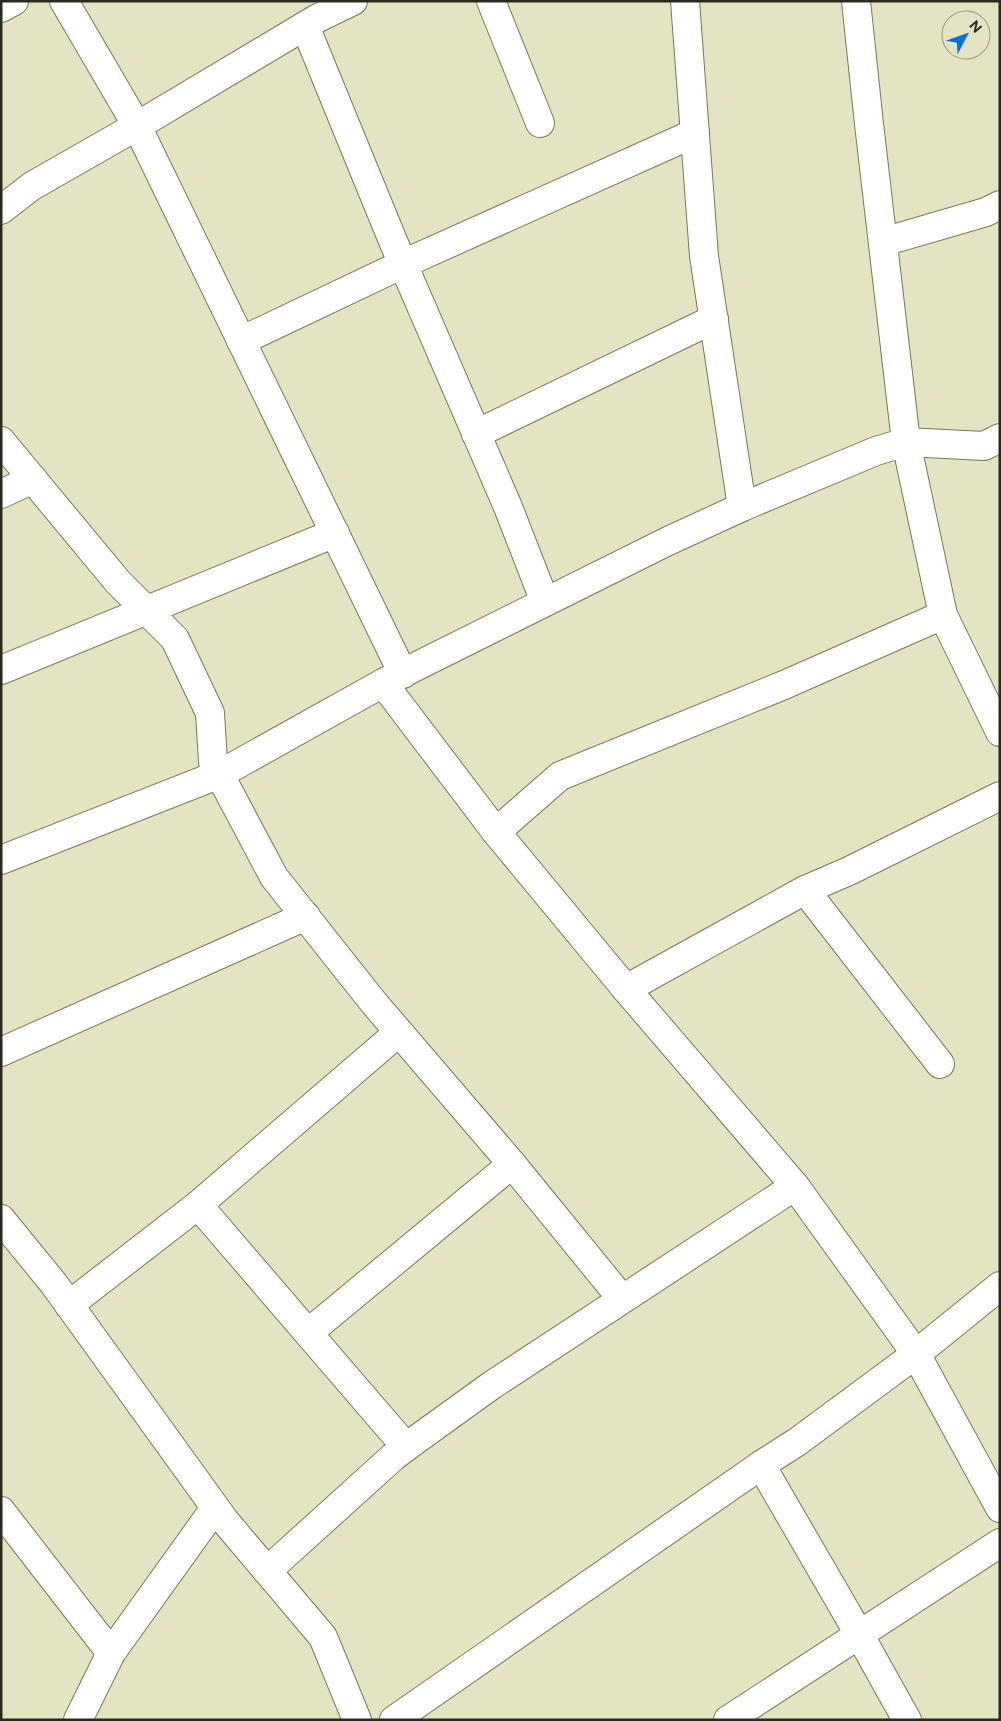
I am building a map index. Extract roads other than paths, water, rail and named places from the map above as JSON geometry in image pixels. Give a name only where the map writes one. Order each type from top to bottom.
[{"type":"street","points":[[1,8],[14,1]]},
{"type":"street","points":[[64,1],[137,126],[335,533],[393,678],[496,832],[626,989],[795,1186],[916,1354],[997,1496]]},
{"type":"street","points":[[1,210],[32,186],[305,26],[352,1]]},
{"type":"street","points":[[491,1],[540,123]]},
{"type":"street","points":[[685,1],[704,256],[742,507]]},
{"type":"street","points":[[856,1],[868,124],[906,442],[943,615],[1000,732]]},
{"type":"street","points":[[305,26],[403,264],[508,507],[545,602]]},
{"type":"street","points":[[241,340],[403,264],[695,133]]},
{"type":"street","points":[[882,242],[986,212],[1000,205]]},
{"type":"street","points":[[476,434],[714,319]]},
{"type":"street","points":[[1,860],[220,774],[393,678],[668,541],[742,507],[876,451],[906,442],[984,446],[1000,438]]},
{"type":"street","points":[[1,441],[118,582],[175,639],[210,713],[213,762],[274,877],[399,1032],[512,1164],[622,1299]]},
{"type":"street","points":[[1,494],[33,479]]},
{"type":"street","points":[[1,670],[145,609],[335,533]]},
{"type":"street","points":[[496,832],[560,776],[784,685],[943,615]]},
{"type":"street","points":[[626,989],[805,890],[849,871],[1000,796]]},
{"type":"street","points":[[805,890],[940,1064]]},
{"type":"street","points":[[1,1052],[306,916]]},
{"type":"street","points":[[69,1305],[198,1205],[399,1032]]},
{"type":"street","points":[[308,1334],[512,1164]]},
{"type":"street","points":[[267,1571],[406,1447],[492,1385],[795,1186]]},
{"type":"street","points":[[198,1205],[406,1447]]},
{"type":"street","points":[[1,1218],[69,1305],[216,1508],[323,1637],[357,1720]]},
{"type":"street","points":[[394,1720],[761,1465],[798,1442],[916,1354],[1000,1286]]},
{"type":"street","points":[[761,1465],[907,1720]]},
{"type":"street","points":[[78,1720],[111,1653],[216,1508]]},
{"type":"street","points":[[1,1511],[111,1653]]},
{"type":"street","points":[[728,1720],[1000,1543]]}]
